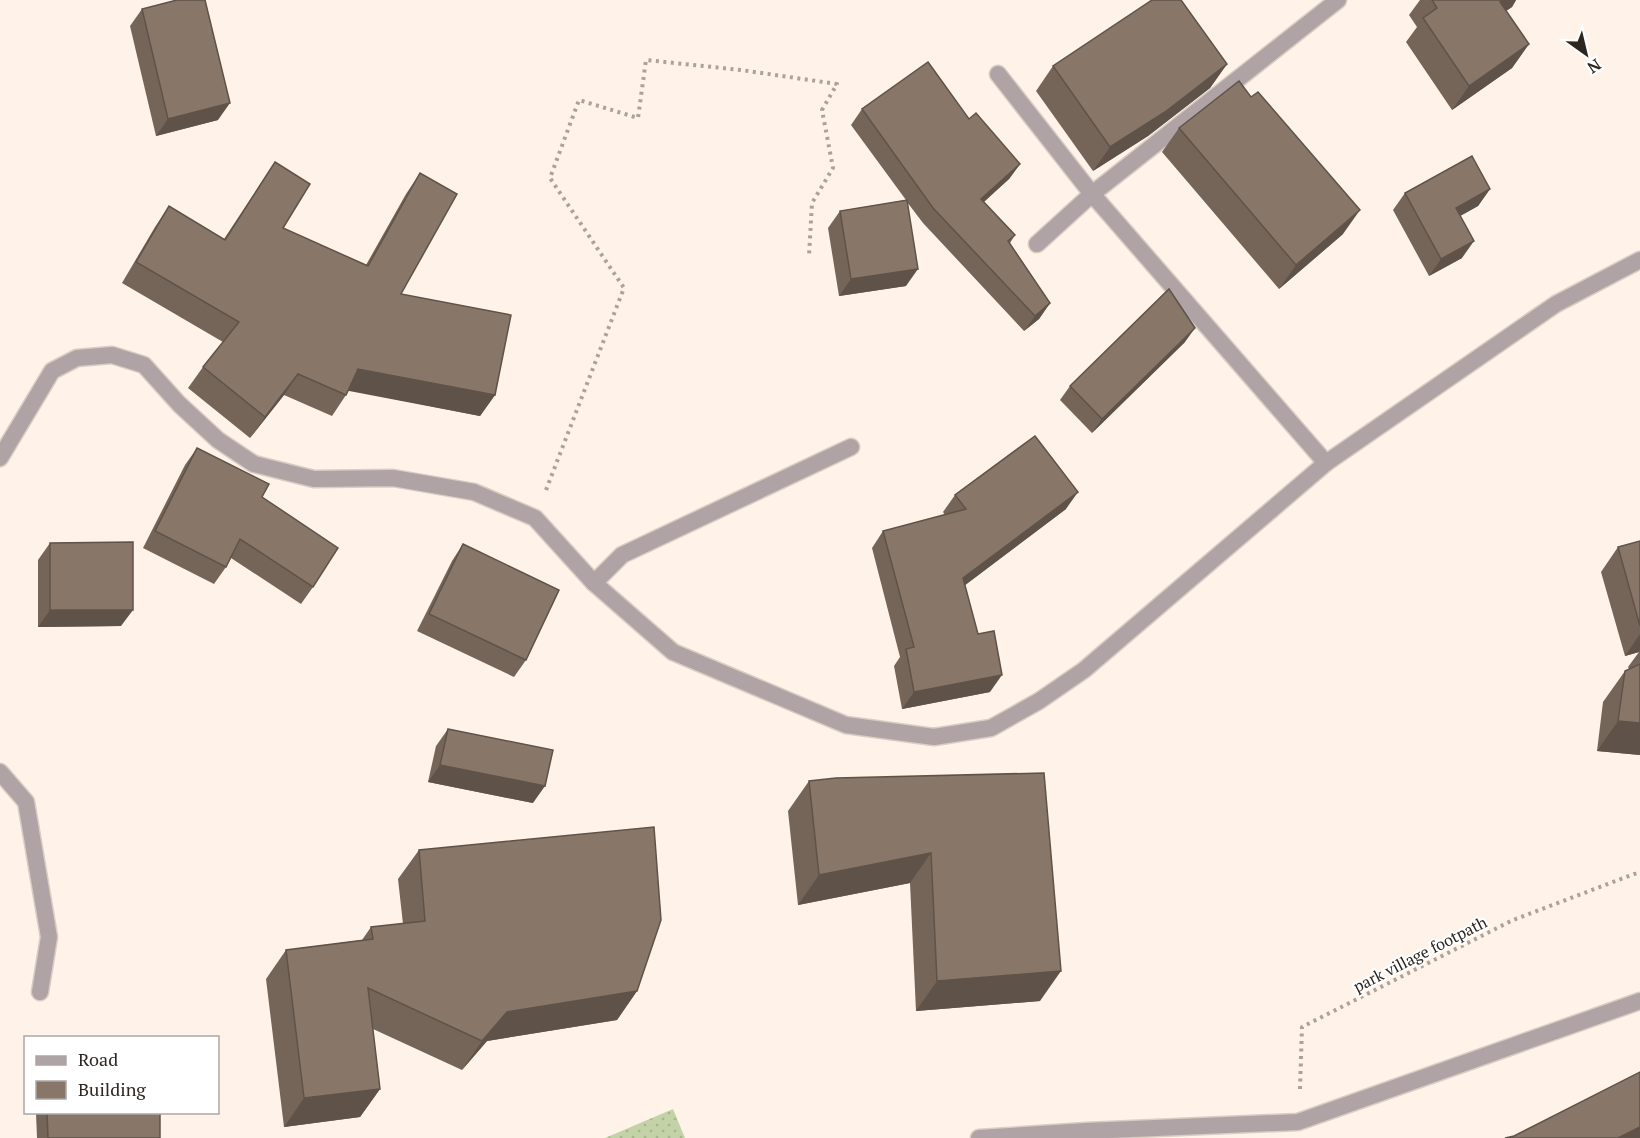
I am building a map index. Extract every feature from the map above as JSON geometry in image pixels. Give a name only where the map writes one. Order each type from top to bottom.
[{"type":"street","points":[[1037,244],[1092,194],[1338,0]]},
{"type":"street","points":[[998,74],[1092,194],[1326,463]]},
{"type":"street","points":[[0,458],[52,371],[77,358],[112,355],[144,365],[179,404],[210,432],[254,464],[314,479],[393,478],[474,492],[535,518],[594,583],[673,652],[846,724],[934,737],[991,728],[1039,702],[1084,670],[1326,463],[1556,304],[1640,260]]},
{"type":"street","points":[[594,583],[622,555],[850,447]]},
{"type":"street","points":[[0,772],[26,802],[49,937],[40,993]]},
{"type":"street","points":[[979,1138],[1298,1122],[1640,1001]]},
{"type":"path","points":[[535,518],[624,288],[550,178],[579,100],[638,117],[646,60],[741,70],[837,84],[822,110],[833,168],[812,203],[810,256]]},
{"type":"path","name":"park village footpath","points":[[1298,1122],[1302,1027],[1513,920],[1634,873],[1640,873]]},
{"type":"green space","points":[[673,1109],[685,1138],[605,1138]]},
{"type":"building","points":[[177,0],[205,0],[230,103],[168,119],[142,9]]},
{"type":"building","points":[[1152,0],[1181,0],[1227,64],[1165,112],[1110,147],[1053,66]]},
{"type":"building","points":[[1432,0],[1503,0],[1500,2],[1529,44],[1469,86],[1423,18],[1437,8]]},
{"type":"building","points":[[928,62],[969,119],[976,113],[1020,164],[981,199],[1015,235],[1008,241],[1050,303],[1035,316],[933,208],[862,109]]},
{"type":"building","points":[[1239,81],[1251,97],[1258,92],[1360,210],[1296,265],[1179,128]]},
{"type":"building","points":[[1472,156],[1490,189],[1456,208],[1474,241],[1441,259],[1405,193]]},
{"type":"building","points":[[275,162],[310,184],[283,228],[368,266],[420,173],[457,194],[401,294],[511,315],[495,395],[358,369],[346,395],[298,374],[265,417],[203,367],[239,322],[136,262],[169,206],[225,240]]},
{"type":"building","points":[[907,200],[918,269],[851,279],[840,211]]},
{"type":"building","points":[[1169,289],[1195,328],[1102,419],[1070,386]]},
{"type":"building","points":[[1035,436],[1078,492],[963,578],[978,634],[994,631],[1002,675],[914,692],[906,649],[914,647],[883,531],[966,509],[955,495]]},
{"type":"building","points":[[197,448],[269,484],[262,497],[338,548],[313,587],[240,539],[226,567],[155,531]]},
{"type":"building","points":[[1640,541],[1640,626],[1618,547]]},
{"type":"building","points":[[133,542],[133,610],[50,610],[50,543]]},
{"type":"building","points":[[463,544],[559,590],[526,660],[429,614]]},
{"type":"building","points":[[1640,664],[1640,723],[1618,721],[1625,671]]},
{"type":"building","points":[[448,729],[553,750],[545,786],[440,765]]},
{"type":"building","points":[[1044,773],[1061,971],[937,981],[931,853],[819,875],[809,781],[836,778]]},
{"type":"building","points":[[654,827],[661,920],[637,991],[507,1012],[482,1041],[368,988],[380,1089],[304,1098],[286,950],[373,939],[371,927],[425,921],[419,850]]},
{"type":"building","points":[[1640,1072],[1640,1127],[1618,1138],[1505,1138],[1514,1136]]},
{"type":"building","points":[[47,1114],[160,1114],[160,1138],[48,1138]]}]
